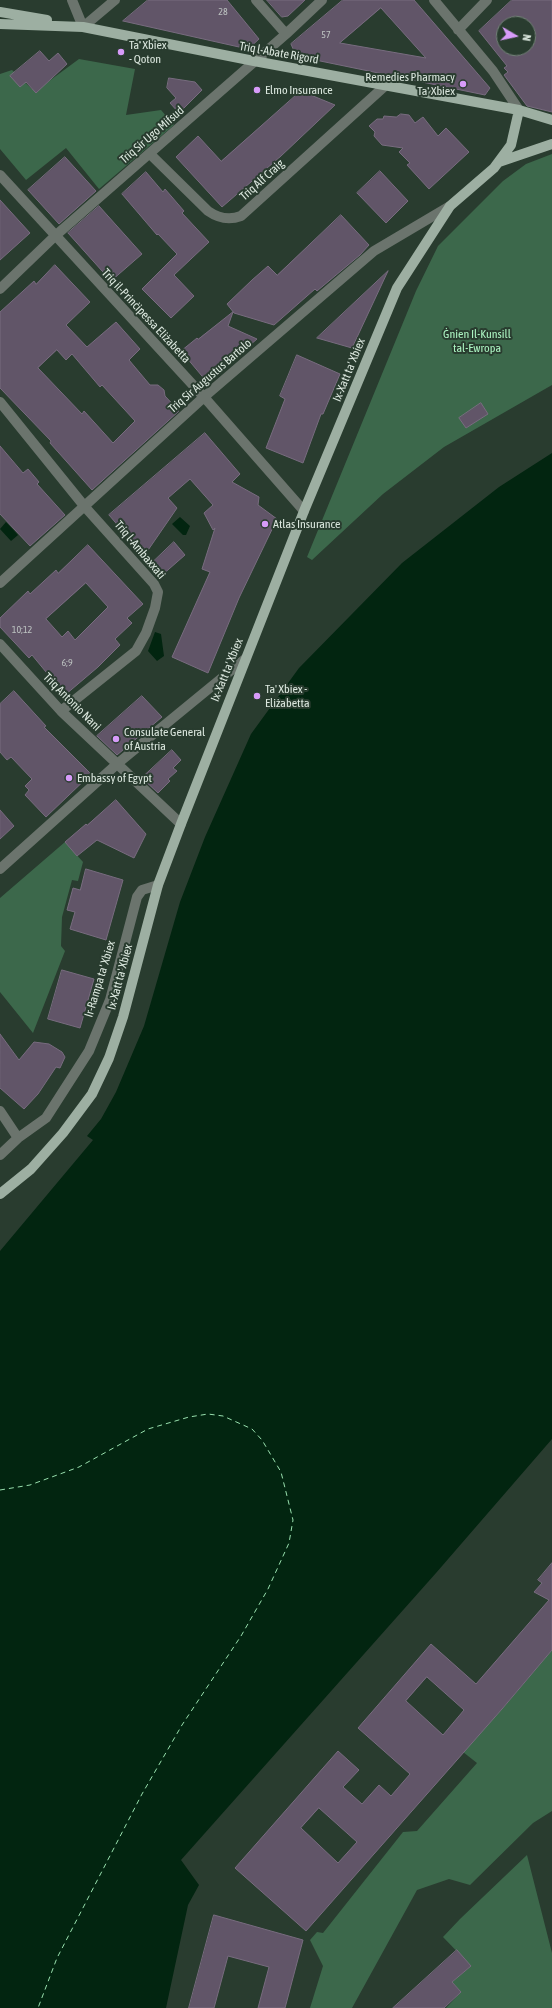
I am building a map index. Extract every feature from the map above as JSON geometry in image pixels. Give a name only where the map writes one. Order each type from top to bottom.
[{"type":"main road","points":[[0,12],[83,27]]},
{"type":"main road","name":"Triq l-Abate Rigord","points":[[0,24],[83,27],[254,61],[520,110],[552,120]]},
{"type":"main road","name":"Ix-Xatt ta' Xbiex","points":[[0,1194],[31,1169],[63,1133],[92,1094],[109,1058],[123,1017],[158,885],[181,824],[304,511],[397,288],[450,206],[499,162],[511,145],[520,110]]},
{"type":"main road","name":"Ix-Xatt ta' Xbiex","points":[[499,162],[552,144]]},
{"type":"street","points":[[72,0],[83,27],[115,0]]},
{"type":"street","points":[[256,0],[286,34]]},
{"type":"street","name":"Triq Sir Ugo Mifsud","points":[[0,289],[55,236],[286,34],[322,0]]},
{"type":"street","points":[[434,0],[493,71],[520,110]]},
{"type":"street","points":[[458,30],[487,0]]},
{"type":"street","name":"Triq Alf Craig","points":[[150,154],[208,211],[218,217],[237,218],[242,216],[386,85]]},
{"type":"street","name":"Triq il-Prinċipessa Eliżabetta","points":[[0,175],[204,397],[304,511]]},
{"type":"street","name":"Triq Sir Augustus Bartolo","points":[[0,583],[204,397],[374,251],[450,206]]},
{"type":"street","name":"Triq l-Ambaxxati","points":[[0,402],[85,507],[154,584],[158,592],[146,633],[136,650],[61,711]]},
{"type":"street","name":"Triq Antonio Nani","points":[[0,644],[61,711],[181,824]]},
{"type":"street","points":[[0,869],[117,764],[245,659]]},
{"type":"street","name":"Ir-Rampa ta' Xbiex","points":[[0,1155],[18,1138],[46,1118],[89,1051],[110,1000],[137,897],[142,890],[158,885]]},
{"type":"street","points":[[0,1111],[18,1138]]},
{"type":"green space","points":[[79,59],[135,69],[126,115],[161,110],[174,125],[99,189],[66,148],[26,180],[0,149],[0,74],[12,70],[32,89],[41,87]]},
{"type":"green space","name":"Ġnien Il-Kunsill tal-Ewropa","points":[[552,154],[552,385],[444,447],[383,494],[312,560],[307,557],[416,291],[438,246],[503,181],[526,164]]},
{"type":"green space","points":[[65,842],[83,862],[78,881],[72,880],[62,917],[61,946],[65,951],[33,1033],[0,992],[0,898]]},
{"type":"green space","points":[[552,1650],[552,1811],[533,1823],[470,1885],[449,1879],[417,1890],[352,2008],[310,2008],[323,1966],[310,1940],[317,1932],[323,1933],[403,1832],[417,1831],[477,1763],[463,1752]]},
{"type":"green space","points":[[527,1855],[552,1953],[552,2008],[446,2008],[461,1992],[452,1982],[471,1966],[443,1937]]},
{"type":"shaded area","points":[[552,453],[552,1439],[436,1573],[181,1860],[199,1885],[188,1905],[166,2008],[0,2008],[0,1251],[93,1140],[87,1136],[101,1119],[116,1092],[144,1026],[180,902],[205,837],[251,734],[299,668],[402,563],[499,487]]},
{"type":"shaded area","points":[[180,517],[190,526],[186,535],[183,535],[172,524]]},
{"type":"shaded area","points":[[6,522],[18,535],[11,541],[0,529]]},
{"type":"shaded area","points":[[155,632],[161,634],[164,656],[157,661],[148,651]]},
{"type":"building","points":[[148,0],[227,0],[259,39],[248,49],[123,21]]},
{"type":"building","points":[[267,0],[305,0],[288,16],[282,17]]},
{"type":"building","points":[[343,0],[414,0],[490,88],[485,95],[296,56],[291,44]],"holes":[[[381,8],[426,58],[340,43]]]},
{"type":"building","points":[[512,0],[552,0],[552,112],[527,106],[504,75],[508,72],[504,68],[507,66],[499,56],[536,56],[536,16],[496,16],[496,52],[479,31]]},
{"type":"building","points":[[40,51],[49,61],[58,53],[67,64],[36,93],[26,82],[20,87],[10,76]]},
{"type":"building","points":[[169,78],[195,82],[202,90],[179,113],[170,103],[176,98],[167,88]]},
{"type":"building","points":[[301,91],[335,105],[281,156],[222,207],[176,157],[198,136],[221,161]]},
{"type":"building","points":[[401,114],[409,115],[415,123],[423,117],[438,136],[446,128],[469,152],[429,189],[407,165],[410,163],[399,152],[403,148],[382,145],[374,136],[375,132],[369,126],[377,119],[383,119],[384,116],[396,117]]},
{"type":"building","points":[[65,157],[96,191],[59,224],[28,190]]},
{"type":"building","points":[[380,171],[408,201],[386,223],[357,193]]},
{"type":"building","points":[[146,172],[163,192],[165,189],[184,211],[182,213],[209,242],[174,275],[194,296],[171,318],[142,289],[177,254],[158,234],[157,235],[122,194]]},
{"type":"building","points":[[0,200],[30,233],[0,260]]},
{"type":"building","points":[[99,206],[142,254],[111,281],[68,233]]},
{"type":"building","points":[[341,215],[369,245],[360,255],[317,291],[315,289],[274,325],[234,313],[227,304],[252,280],[268,266],[277,275]]},
{"type":"building","points":[[55,265],[90,302],[66,325],[87,347],[116,322],[140,349],[129,360],[150,385],[158,385],[164,390],[165,396],[179,411],[92,490],[50,443],[51,441],[0,388],[0,312],[34,281],[36,284]],"holes":[[[57,350],[66,360],[72,354],[100,387],[102,385],[135,421],[113,443],[84,411],[82,414],[38,368]]]},
{"type":"building","points":[[388,271],[352,348],[317,338]]},
{"type":"building","points":[[233,312],[228,326],[257,339],[207,382],[181,351]]},
{"type":"building","points":[[297,355],[340,374],[323,414],[321,414],[303,463],[266,448],[285,399],[280,396]]},
{"type":"building","points":[[481,403],[488,414],[466,428],[459,418]]},
{"type":"building","points":[[205,433],[240,474],[232,482],[259,497],[258,505],[277,519],[239,598],[208,673],[172,657],[210,572],[202,569],[215,528],[213,530],[204,513],[213,505],[190,479],[168,498],[177,508],[144,556],[109,515]]},
{"type":"building","points":[[0,446],[23,473],[28,469],[39,482],[37,484],[65,515],[30,546],[0,514]]},
{"type":"building","points":[[174,542],[185,555],[161,576],[151,564]]},
{"type":"building","points":[[88,545],[143,604],[127,618],[132,623],[115,639],[120,645],[98,667],[65,695],[32,655],[29,658],[0,627],[0,618],[28,591],[30,594],[56,570],[58,573]],"holes":[[[86,583],[108,607],[75,640],[68,631],[62,637],[46,619]]]},
{"type":"building","points":[[14,691],[46,726],[44,727],[91,774],[46,817],[25,795],[29,790],[25,786],[32,779],[11,757],[7,760],[0,752],[0,704]]},
{"type":"building","points":[[142,696],[162,717],[117,755],[97,736]]},
{"type":"building","points":[[172,750],[181,760],[173,768],[177,771],[168,779],[170,781],[158,793],[142,778]]},
{"type":"building","points":[[116,800],[146,834],[134,858],[97,840],[77,856],[65,842]]},
{"type":"building","points":[[0,810],[14,826],[0,839]]},
{"type":"building","points":[[86,869],[123,880],[106,940],[70,929],[75,912],[67,910],[73,888],[80,890]]},
{"type":"building","points":[[62,970],[94,979],[80,1028],[48,1019]]},
{"type":"building","points":[[0,1034],[19,1060],[34,1042],[49,1044],[62,1052],[65,1057],[60,1068],[56,1067],[38,1094],[24,1109],[0,1088]]},
{"type":"building","points":[[552,1563],[552,1650],[502,1709],[306,1931],[235,1868],[338,1751],[359,1770],[343,1787],[362,1804],[379,1785],[391,1796],[410,1774],[358,1728],[431,1644],[476,1684],[549,1600],[534,1592],[542,1583],[538,1580]],"holes":[[[427,1677],[464,1710],[443,1735],[406,1701]],[[319,1808],[357,1842],[338,1863],[301,1828]]]},
{"type":"building","points":[[214,1915],[303,1940],[285,2008],[258,2008],[269,1967],[228,1956],[214,2008],[189,2008]]},
{"type":"building","points":[[457,1950],[471,1966],[452,1982],[461,1992],[444,2008],[393,2008]]},
{"type":"ferry route","points":[[0,1490],[30,1485],[79,1467],[148,1429],[189,1417],[208,1414],[223,1416],[252,1429],[262,1440],[281,1472],[293,1520],[289,1543],[268,1589],[241,1636],[182,1725],[142,1794],[57,1958],[38,2008]]},
{"type":"place","name":"Ta' Xbiex - Qoton","points":[[121,52]]},
{"type":"place","name":"Remedies Pharmacy Ta' Xbiex","points":[[463,84]]},
{"type":"place","name":"Elmo Insurance","points":[[257,90]]},
{"type":"place","name":"Atlas Insurance","points":[[265,524]]},
{"type":"place","name":"Ta' Xbiex - Eliżabetta","points":[[257,696]]},
{"type":"place","name":"Consulate General of Austria","points":[[116,739]]},
{"type":"place","name":"Embassy of Egypt","points":[[69,778]]}]
